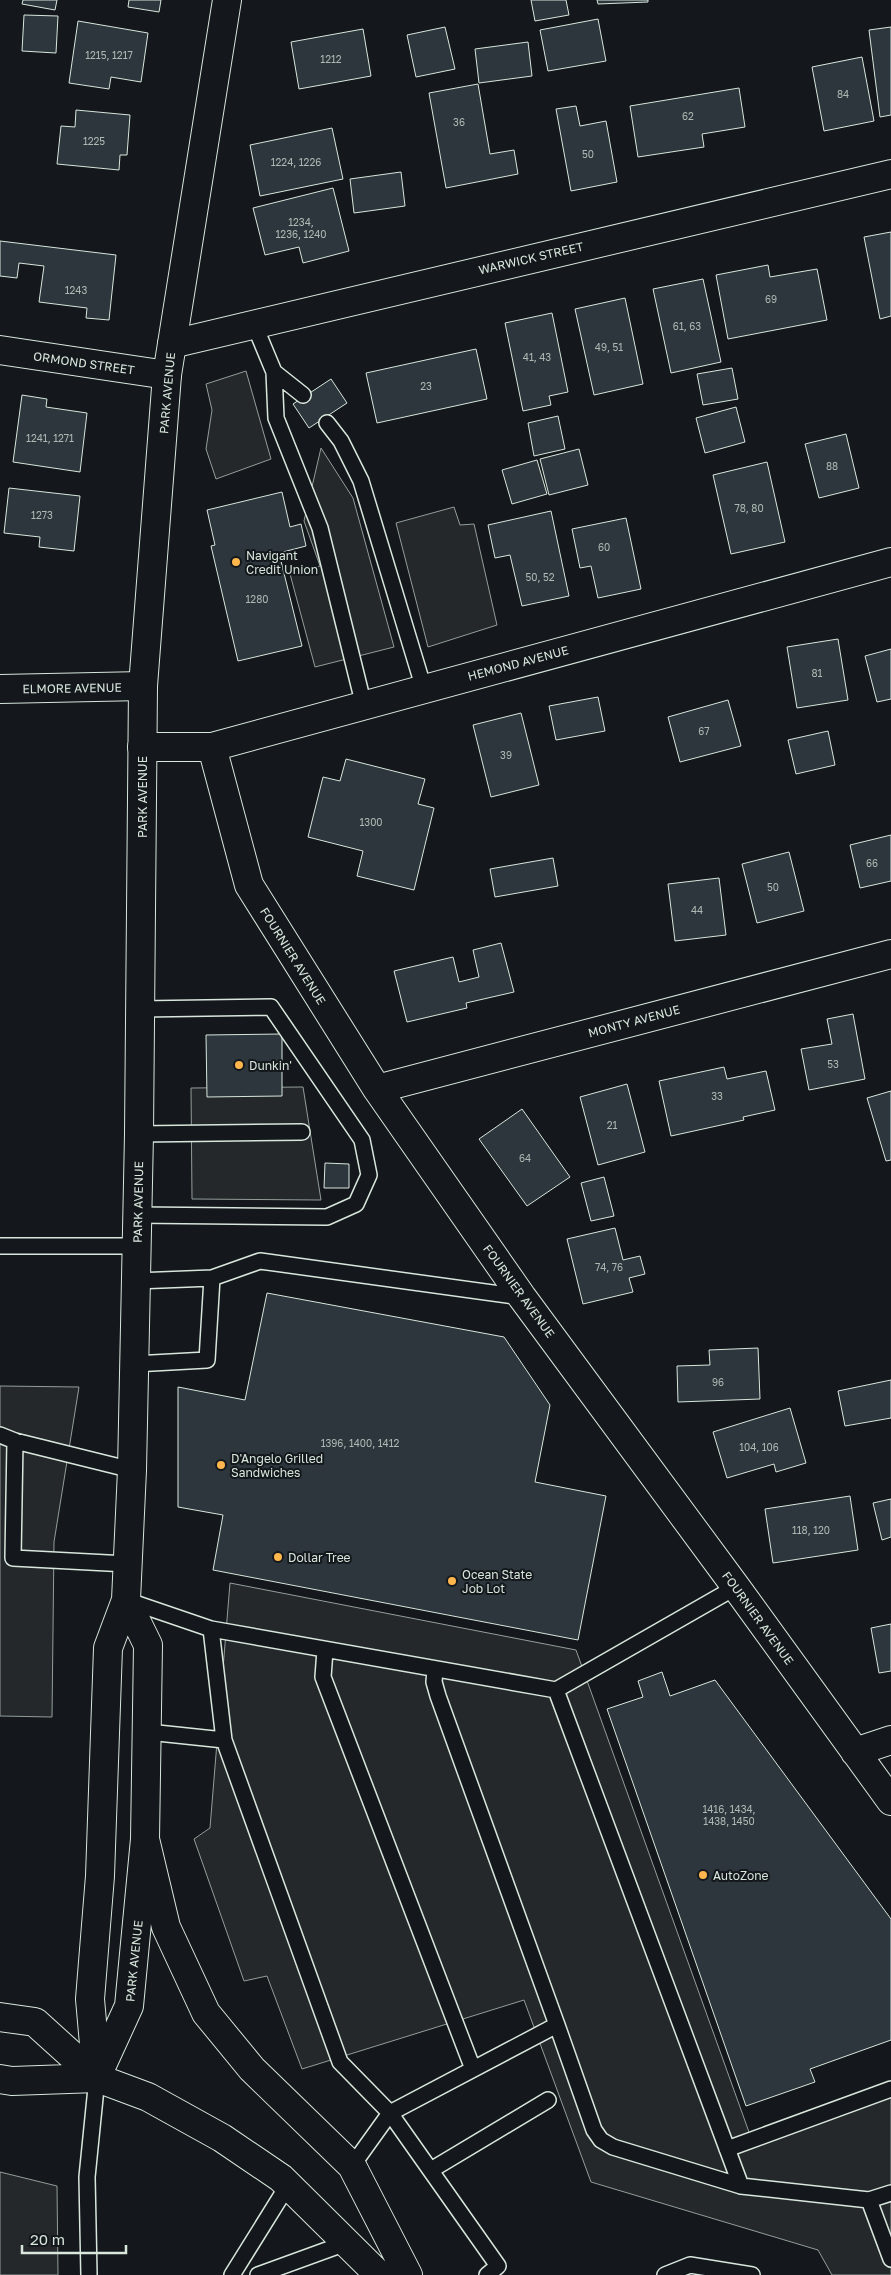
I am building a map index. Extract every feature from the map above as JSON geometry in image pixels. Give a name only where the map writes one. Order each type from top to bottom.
[{"type":"main road","name":"PARK AVENUE","points":[[96,2078],[90,1999],[100,1876],[108,1648],[126,1600],[132,1470],[139,1134],[143,686],[167,375],[227,0]]},
{"type":"main road","name":"WARWICK STREET","points":[[172,344],[891,174]]},
{"type":"main road","name":"ORMOND STREET","points":[[0,350],[167,375]]},
{"type":"main road","name":"HEMOND AVENUE","points":[[142,747],[212,747],[891,562]]},
{"type":"main road","name":"ELMORE AVENUE","points":[[0,689],[143,686]]},
{"type":"main road","name":"FOURNIER AVENUE","points":[[212,747],[249,885],[377,1089],[522,1297],[891,1801]]},
{"type":"main road","name":"MONTY AVENUE","points":[[377,1089],[891,954]]},
{"type":"main road","name":"PARK AVENUE","points":[[96,2078],[129,2006],[145,1840],[148,1645],[126,1600]]},
{"type":"main road","points":[[855,1752],[891,1740]]},
{"type":"main road","points":[[145,1840],[166,1927],[206,2013],[252,2068],[352,2166],[408,2275]]},
{"type":"main road","points":[[0,2017],[35,2022],[96,2078]]},
{"type":"main road","points":[[0,2079],[12,2081],[96,2078],[148,2097],[222,2138],[281,2178],[379,2275]]},
{"type":"lane","points":[[254,324],[274,372],[276,418],[320,528],[364,706]]},
{"type":"lane","points":[[274,372],[303,394]]},
{"type":"lane","points":[[328,423],[341,441],[361,482],[424,689]]},
{"type":"lane","points":[[137,1214],[327,1218],[356,1204],[369,1175],[362,1140],[271,1007],[140,1008]]},
{"type":"lane","points":[[139,1134],[302,1132]]},
{"type":"lane","points":[[0,1246],[137,1246]]},
{"type":"lane","points":[[136,1281],[212,1278],[260,1261],[522,1297]]},
{"type":"lane","points":[[134,1364],[207,1360],[212,1278]]},
{"type":"lane","points":[[0,1435],[14,1441],[132,1470]]},
{"type":"lane","points":[[14,1441],[7,1491],[13,1558],[127,1564]]},
{"type":"lane","points":[[126,1600],[211,1630],[556,1690],[736,1587]]},
{"type":"lane","points":[[211,1630],[224,1740],[340,2062],[390,2113],[497,2272]]},
{"type":"lane","points":[[325,1650],[323,1677],[473,2069]]},
{"type":"lane","points":[[435,1669],[434,1682],[438,1696],[594,2130],[601,2140],[613,2147],[740,2186],[869,2200],[891,2193]]},
{"type":"lane","points":[[556,1690],[740,2186]]},
{"type":"lane","points":[[148,1732],[224,1740]]},
{"type":"lane","points":[[352,2166],[390,2113],[557,2025]]},
{"type":"lane","points":[[89,2275],[87,2177],[96,2078]]},
{"type":"lane","points":[[727,2149],[891,2089]]},
{"type":"lane","points":[[430,2170],[548,2100]]},
{"type":"lane","points":[[232,2275],[288,2185]]},
{"type":"lane","points":[[869,2200],[891,2259]]},
{"type":"lane","points":[[258,2275],[346,2243]]},
{"type":"lane","points":[[665,2275],[690,2265],[752,2275]]},
{"type":"shaded area","points":[[246,371],[271,459],[216,479],[206,449],[212,410],[206,384]]},
{"type":"shaded area","points":[[321,448],[353,498],[394,647],[315,667],[290,574],[320,566],[304,521]]},
{"type":"shaded area","points":[[454,507],[460,525],[474,524],[497,625],[428,647],[396,523]]},
{"type":"shaded area","points":[[303,1087],[321,1200],[192,1199],[191,1088]]},
{"type":"shaded area","points":[[0,1386],[79,1387],[54,1542],[52,1717],[0,1716]]},
{"type":"shaded area","points":[[230,1583],[576,1650],[754,2146],[891,2097],[891,2275],[832,2275],[818,2250],[591,2182],[524,2000],[302,2069],[267,1976],[244,1981],[194,1839],[210,1828]]},
{"type":"shaded area","points":[[0,2172],[57,2186],[58,2275],[0,2275]]},
{"type":"building","points":[[23,0],[57,0],[55,10],[22,4]]},
{"type":"building","points":[[129,0],[161,0],[159,12],[128,7]]},
{"type":"building","points":[[531,0],[566,0],[569,15],[535,21]]},
{"type":"building","points":[[597,0],[648,0],[648,2],[598,4]]},
{"type":"building","points":[[24,15],[58,16],[56,53],[22,51]]},
{"type":"building","points":[[598,19],[606,61],[548,71],[540,30]]},
{"type":"building","points":[[78,21],[148,33],[141,82],[111,77],[109,89],[69,83]]},
{"type":"building","points":[[445,27],[455,69],[416,77],[407,35]]},
{"type":"building","points":[[891,27],[891,115],[880,117],[869,30]]},
{"type":"building","points":[[363,29],[371,76],[299,89],[291,42]]},
{"type":"building","points":[[528,42],[532,76],[479,83],[475,49]]},
{"type":"building","points":[[862,57],[874,121],[824,131],[812,67]]},
{"type":"building","points":[[478,84],[490,154],[514,150],[518,174],[446,188],[429,93]]},
{"type":"building","points":[[739,88],[745,127],[702,134],[704,147],[638,157],[630,106]]},
{"type":"building","points":[[576,106],[580,126],[606,121],[617,182],[571,191],[556,109]]},
{"type":"building","points":[[76,110],[130,115],[127,155],[120,155],[119,170],[57,164],[61,126],[75,127]]},
{"type":"building","points":[[332,128],[343,179],[260,196],[250,145]]},
{"type":"building","points":[[401,172],[405,206],[354,213],[350,179]]},
{"type":"building","points":[[333,188],[349,251],[303,263],[299,247],[265,255],[253,208]]},
{"type":"building","points":[[891,232],[891,316],[880,319],[864,237]]},
{"type":"building","points":[[0,241],[116,255],[109,320],[86,318],[87,308],[39,302],[44,266],[19,263],[17,278],[0,276]]},
{"type":"building","points":[[768,265],[770,277],[817,269],[827,320],[728,339],[716,275]]},
{"type":"building","points":[[703,279],[721,362],[671,373],[653,289]]},
{"type":"building","points":[[625,298],[643,384],[594,395],[575,309]]},
{"type":"building","points":[[552,313],[568,392],[549,396],[551,405],[523,411],[505,323]]},
{"type":"building","points":[[476,349],[487,399],[377,423],[366,373]]},
{"type":"building","points":[[732,368],[738,399],[703,405],[697,374]]},
{"type":"building","points":[[331,379],[347,403],[309,428],[293,404]]},
{"type":"building","points":[[22,395],[47,399],[46,407],[87,413],[80,472],[13,462]]},
{"type":"building","points":[[736,407],[745,442],[705,453],[696,418]]},
{"type":"building","points":[[558,416],[565,449],[534,456],[528,423]]},
{"type":"building","points":[[846,434],[859,488],[819,498],[805,444]]},
{"type":"building","points":[[579,449],[588,485],[549,495],[540,459]]},
{"type":"building","points":[[537,460],[547,494],[512,504],[502,470]]},
{"type":"building","points":[[767,462],[785,542],[731,554],[713,475]]},
{"type":"building","points":[[9,488],[80,496],[74,551],[39,547],[40,537],[4,533]]},
{"type":"building","points":[[282,492],[290,527],[301,524],[306,546],[279,553],[302,646],[238,661],[211,546],[215,545],[207,510]]},
{"type":"building","points":[[551,511],[569,596],[522,606],[510,555],[495,558],[488,525]]},
{"type":"building","points":[[626,518],[641,589],[598,598],[591,566],[580,568],[572,529]]},
{"type":"building","points":[[838,639],[848,700],[797,708],[787,647]]},
{"type":"building","points":[[891,649],[891,699],[877,702],[865,656]]},
{"type":"building","points":[[598,697],[605,731],[556,740],[549,706]]},
{"type":"building","points":[[728,700],[741,746],[680,762],[668,717]]},
{"type":"building","points":[[521,713],[539,785],[491,797],[473,725]]},
{"type":"building","points":[[828,731],[835,765],[796,774],[788,740]]},
{"type":"building","points":[[346,759],[425,779],[418,804],[434,808],[414,890],[357,876],[363,851],[308,837],[323,777],[340,781]]},
{"type":"building","points":[[891,835],[891,881],[860,888],[850,845]]},
{"type":"building","points":[[789,852],[804,911],[757,923],[742,864]]},
{"type":"building","points":[[553,858],[558,886],[495,897],[490,869]]},
{"type":"building","points":[[719,878],[726,935],[675,941],[668,884]]},
{"type":"building","points":[[501,943],[514,992],[466,1003],[467,1008],[407,1022],[394,971],[453,957],[459,982],[479,977],[473,950]]},
{"type":"building","points":[[853,1014],[865,1079],[809,1090],[801,1049],[832,1044],[827,1019]]},
{"type":"building","points":[[282,1034],[282,1096],[207,1097],[206,1035]]},
{"type":"building","points":[[724,1067],[727,1079],[766,1071],[775,1110],[743,1117],[744,1120],[671,1136],[659,1081]]},
{"type":"building","points":[[627,1084],[645,1152],[598,1165],[580,1097]]},
{"type":"building","points":[[891,1091],[891,1160],[886,1161],[867,1098]]},
{"type":"building","points":[[522,1109],[570,1177],[527,1206],[479,1139]]},
{"type":"building","points":[[325,1163],[349,1164],[349,1188],[324,1188]]},
{"type":"building","points":[[604,1177],[614,1216],[591,1221],[581,1183]]},
{"type":"building","points":[[615,1228],[623,1260],[640,1256],[645,1274],[629,1278],[633,1292],[583,1304],[567,1239]]},
{"type":"building","points":[[267,1293],[504,1337],[550,1405],[535,1482],[606,1496],[578,1640],[213,1570],[223,1515],[178,1507],[178,1387],[245,1400]]},
{"type":"building","points":[[758,1348],[760,1399],[678,1402],[677,1366],[710,1365],[709,1350]]},
{"type":"building","points":[[891,1380],[891,1418],[845,1426],[838,1391]]},
{"type":"building","points":[[790,1408],[806,1463],[776,1472],[774,1464],[727,1478],[713,1432]]},
{"type":"building","points":[[850,1496],[858,1550],[773,1563],[765,1509]]},
{"type":"building","points":[[891,1499],[891,1537],[882,1540],[873,1503]]},
{"type":"building","points":[[891,1624],[891,1671],[879,1673],[871,1628]]},
{"type":"building","points":[[662,1672],[670,1696],[715,1680],[891,1919],[891,2040],[810,2069],[815,2082],[746,2106],[607,1709],[643,1697],[638,1681]]},
{"type":"place","name":"Navigant Credit Union","points":[[236,562]]},
{"type":"place","name":"Dunkin'","points":[[239,1065]]},
{"type":"place","name":"D'Angelo Grilled Sandwiches","points":[[221,1465]]},
{"type":"place","name":"Dollar Tree","points":[[278,1557]]},
{"type":"place","name":"Ocean State Job Lot","points":[[452,1581]]},
{"type":"place","name":"AutoZone","points":[[703,1875]]}]
